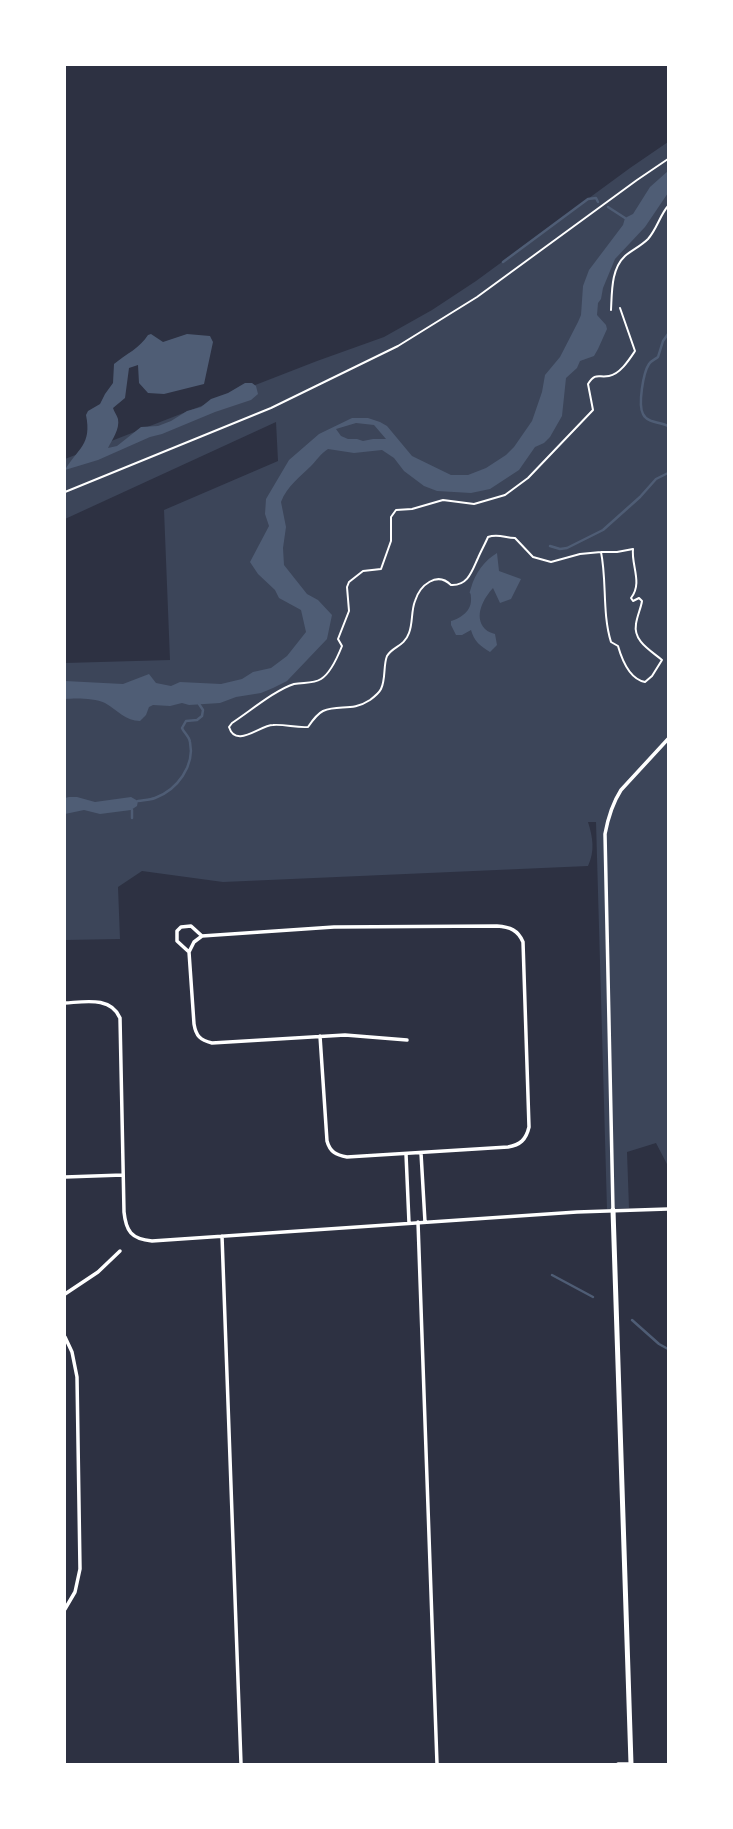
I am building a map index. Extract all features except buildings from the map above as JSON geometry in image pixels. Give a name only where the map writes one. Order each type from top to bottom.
[{"type":"street","points":[[618,1764],[631,1764],[612,1210],[605,834],[611,810],[621,790],[668,739]]},
{"type":"street","points":[[189,951],[177,941],[177,931],[181,927],[191,926],[202,936]]},
{"type":"street","points":[[320,1036],[327,1141],[337,1155],[347,1157],[516,1146],[524,1140],[529,1127],[523,942],[517,931],[497,926],[355,927],[202,936],[194,942],[189,951],[194,1024],[201,1039],[212,1043],[320,1036],[358,1035],[407,1040]]},
{"type":"street","points":[[65,1003],[108,1004],[120,1018],[125,1225],[137,1237],[152,1241],[418,1222],[668,1209]]},
{"type":"street","points":[[421,1153],[425,1222]]},
{"type":"street","points":[[406,1154],[409,1223]]},
{"type":"street","points":[[65,1177],[123,1175]]},
{"type":"street","points":[[418,1222],[437,1764]]},
{"type":"street","points":[[222,1236],[241,1764]]},
{"type":"street","points":[[65,1294],[98,1272],[120,1251]]},
{"type":"street","points":[[65,1337],[72,1352],[77,1377],[80,1569],[75,1592],[65,1609]]},
{"type":"path","points":[[65,492],[271,408],[398,346],[477,297],[668,159]]},
{"type":"path","points":[[611,310],[612,287],[618,263],[648,239],[668,206]]},
{"type":"path","points":[[601,552],[604,565],[606,627],[611,642],[618,646],[624,665],[638,681],[645,682],[662,660],[640,642],[636,635],[642,601],[639,598],[633,601],[631,598],[635,593],[637,579],[633,549],[617,552],[601,552],[580,554],[551,562],[533,557],[515,538],[498,534],[488,537],[464,582],[451,585],[439,578],[430,581],[422,589],[414,601],[410,632],[404,643],[388,656],[380,692],[372,699],[360,706],[320,712],[308,727],[271,725],[249,735],[239,736],[229,731],[232,723],[282,690],[295,684],[319,680],[327,674],[342,646],[338,639],[349,611],[349,582],[363,571],[381,569],[391,541],[391,517],[396,510],[412,509],[443,500],[474,504],[505,495],[535,472],[593,410],[588,384],[601,375],[609,376],[618,371],[635,351],[620,308]]},
{"type":"shaded area","points":[[668,142],[668,1166],[656,1143],[627,1152],[629,1208],[607,1209],[596,822],[588,822],[592,855],[588,866],[223,882],[142,871],[118,887],[120,939],[65,940],[65,663],[170,660],[164,510],[278,461],[276,422],[65,519],[65,459],[384,337],[476,281]]},
{"type":"shaded area","points":[[668,171],[668,193],[645,227],[615,259],[603,288],[597,315],[607,329],[598,349],[594,356],[580,361],[577,368],[566,378],[562,416],[550,437],[535,447],[519,470],[490,489],[471,493],[437,491],[424,486],[382,450],[354,453],[328,449],[287,491],[281,502],[286,527],[284,565],[307,594],[318,600],[332,615],[327,639],[287,681],[261,693],[220,703],[153,705],[140,721],[126,717],[101,701],[65,699],[65,681],[123,684],[149,674],[156,683],[171,686],[180,682],[221,684],[271,668],[287,656],[306,632],[301,610],[279,598],[250,562],[269,526],[265,514],[266,499],[289,460],[319,434],[352,418],[368,418],[387,426],[412,456],[451,475],[468,475],[486,468],[506,455],[532,421],[545,375],[560,357],[578,322],[583,286],[589,270],[623,225],[625,218],[633,214],[650,187]],"holes":[[[356,423],[374,425],[386,439],[348,439],[341,436],[336,429]]]},
{"type":"shaded area","points":[[151,334],[163,342],[187,334],[210,336],[213,342],[204,384],[164,394],[148,393],[139,383],[138,365],[129,368],[125,398],[113,408],[118,427],[108,448],[117,446],[141,427],[158,426],[171,421],[245,383],[256,386],[258,394],[251,400],[150,437],[98,460],[65,470],[83,446],[87,433],[88,411],[100,404],[113,383],[114,364]]},
{"type":"shaded area","points":[[497,553],[499,571],[521,579],[511,599],[500,603],[493,588],[483,602],[480,619],[486,630],[495,634],[497,645],[490,652],[478,643],[471,630],[456,635],[451,621],[468,610],[475,577]]},
{"type":"shaded area","points":[[131,797],[138,801],[137,806],[131,810],[100,814],[84,810],[65,814],[65,798],[95,802]]},
{"type":"waterway","points":[[503,262],[588,199],[596,198],[598,202]]},
{"type":"waterway","points":[[608,207],[625,218]]},
{"type":"waterway","points":[[668,334],[658,357],[647,368],[641,404],[645,417],[668,426]]},
{"type":"waterway","points":[[550,546],[567,548],[603,530],[656,479],[668,473]]},
{"type":"waterway","points":[[138,801],[153,799],[163,794],[183,776],[191,751],[189,740],[182,728],[186,721],[197,720],[202,716],[203,710],[199,704]]},
{"type":"waterway","points":[[132,810],[132,818]]},
{"type":"waterway","points":[[552,1275],[593,1297]]},
{"type":"waterway","points":[[632,1320],[668,1349]]}]
